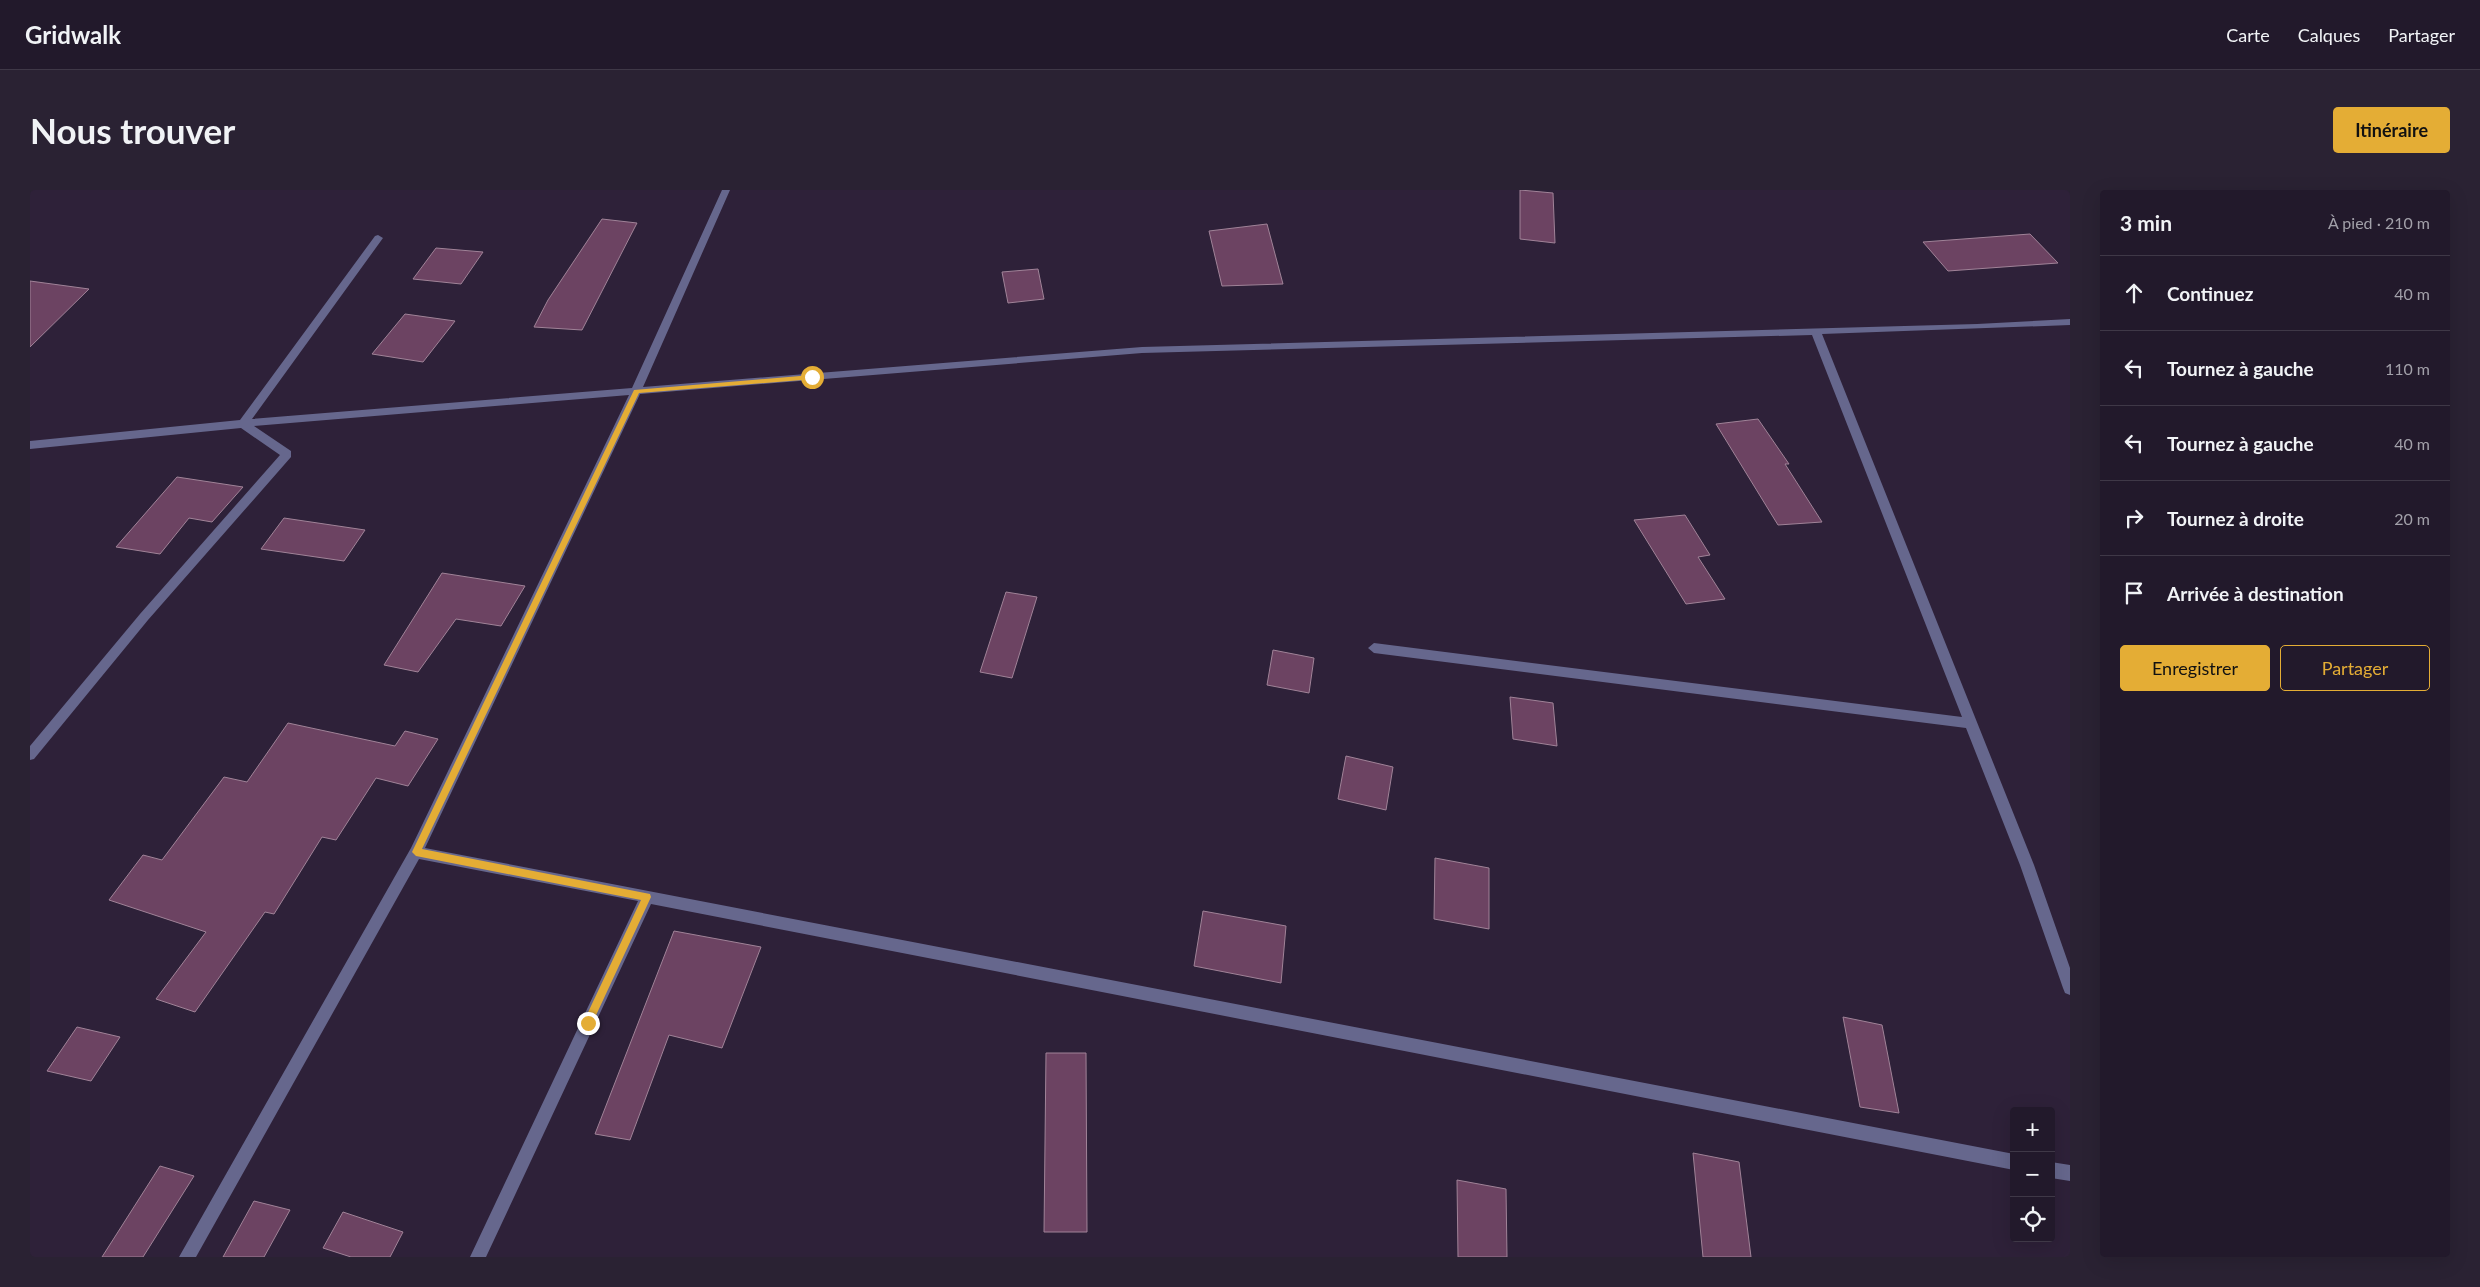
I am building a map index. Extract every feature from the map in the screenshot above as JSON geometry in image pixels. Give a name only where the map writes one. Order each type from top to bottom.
[{"type":"street","points":[[187,1257],[416,852],[636,391],[726,190]]},
{"type":"street","points":[[243,424],[378,238]]},
{"type":"street","points":[[30,445],[243,424],[1142,350],[1816,332],[2070,322]]},
{"type":"street","points":[[1816,332],[2027,865],[2070,988]]},
{"type":"street","points":[[30,755],[144,617],[287,454],[243,424]]},
{"type":"street","points":[[1374,648],[1970,723]]},
{"type":"street","points":[[416,852],[2010,1161]]},
{"type":"street","points":[[478,1257],[647,897]]},
{"type":"street","points":[[2055,1171],[2070,1173]]},
{"type":"building","points":[[1520,190],[1553,193],[1555,243],[1520,239]]},
{"type":"building","points":[[602,219],[637,223],[582,330],[534,327],[548,300]]},
{"type":"building","points":[[1267,224],[1283,284],[1222,286],[1209,231]]},
{"type":"building","points":[[2030,234],[2058,263],[1948,271],[1923,242]]},
{"type":"building","points":[[436,248],[483,252],[461,284],[413,279]]},
{"type":"building","points":[[1038,269],[1044,299],[1008,303],[1002,272]]},
{"type":"building","points":[[30,281],[89,289],[30,347]]},
{"type":"building","points":[[405,314],[455,321],[423,362],[372,354]]},
{"type":"building","points":[[1758,419],[1789,464],[1785,464],[1822,522],[1778,525],[1716,424]]},
{"type":"building","points":[[177,477],[243,487],[212,522],[189,518],[160,554],[116,547]]},
{"type":"building","points":[[1685,515],[1710,555],[1698,557],[1725,599],[1686,604],[1634,520]]},
{"type":"building","points":[[284,518],[365,530],[344,561],[261,549]]},
{"type":"building","points":[[442,573],[525,586],[501,626],[456,619],[418,672],[384,665]]},
{"type":"building","points":[[1006,592],[1037,597],[1012,678],[980,672]]},
{"type":"building","points":[[1273,650],[1314,658],[1309,693],[1267,685]]},
{"type":"building","points":[[1510,697],[1553,703],[1557,746],[1513,739]]},
{"type":"building","points":[[288,723],[395,746],[405,731],[438,739],[408,786],[376,778],[336,840],[322,837],[274,914],[265,912],[195,1012],[156,999],[206,932],[109,900],[143,855],[162,860],[224,777],[247,782]]},
{"type":"building","points":[[1346,756],[1393,767],[1386,810],[1338,799]]},
{"type":"building","points":[[1435,858],[1489,868],[1489,929],[1434,919]]},
{"type":"building","points":[[1203,911],[1286,926],[1281,983],[1194,966]]},
{"type":"building","points":[[674,931],[761,947],[722,1048],[669,1035],[630,1140],[595,1134]]},
{"type":"building","points":[[1843,1017],[1882,1025],[1899,1113],[1860,1107]]},
{"type":"building","points":[[77,1027],[120,1037],[91,1081],[47,1071]]},
{"type":"building","points":[[1046,1053],[1086,1053],[1087,1232],[1044,1232]]},
{"type":"building","points":[[1693,1153],[1739,1162],[1751,1257],[1703,1257]]},
{"type":"building","points":[[160,1166],[194,1176],[143,1257],[102,1257]]},
{"type":"building","points":[[1457,1180],[1506,1189],[1507,1257],[1458,1257]]},
{"type":"building","points":[[254,1201],[290,1210],[264,1257],[223,1257]]},
{"type":"building","points":[[343,1212],[403,1232],[390,1257],[351,1257],[323,1248]]},
{"type":"route","points":[[588,1023],[647,897],[416,852],[636,391],[812,377]]}]
